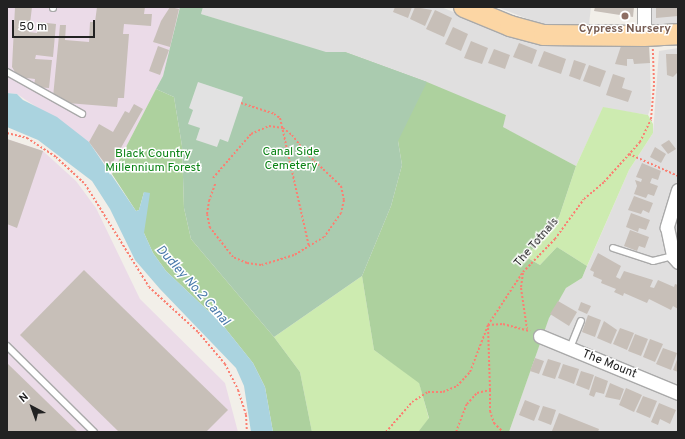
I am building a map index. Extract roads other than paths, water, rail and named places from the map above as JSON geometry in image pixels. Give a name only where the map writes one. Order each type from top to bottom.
[{"type":"main road","points":[[464,7],[510,26],[544,35],[648,36],[678,34]]},
{"type":"street","points":[[644,7],[648,36]]},
{"type":"street","points":[[676,259],[667,227],[678,190]]},
{"type":"street","name":"The Mount","points":[[540,336],[678,393]]},
{"type":"lane","points":[[7,72],[82,114]]},
{"type":"lane","points":[[613,248],[653,261],[676,259]]},
{"type":"lane","points":[[570,348],[581,321]]},
{"type":"lane","points":[[7,346],[94,432]]},
{"type":"water","points":[[7,93],[17,94],[23,100],[57,117],[89,142],[136,211],[139,210],[144,192],[150,193],[144,233],[153,253],[166,271],[221,323],[253,363],[265,387],[273,432],[251,432],[244,386],[236,368],[160,289],[135,260],[110,209],[92,181],[38,140],[7,127]]},
{"type":"place","name":"Cypress Nursery","points":[[625,16]]},
{"type":"park label","name":"Canal Side Cemetery","points":[[291,160]]},
{"type":"park label","name":"Black Country Millennium Forest","points":[[153,162]]},
{"type":"water label","name":"Dudley No.2 Canal","points":[[192,286]]}]
